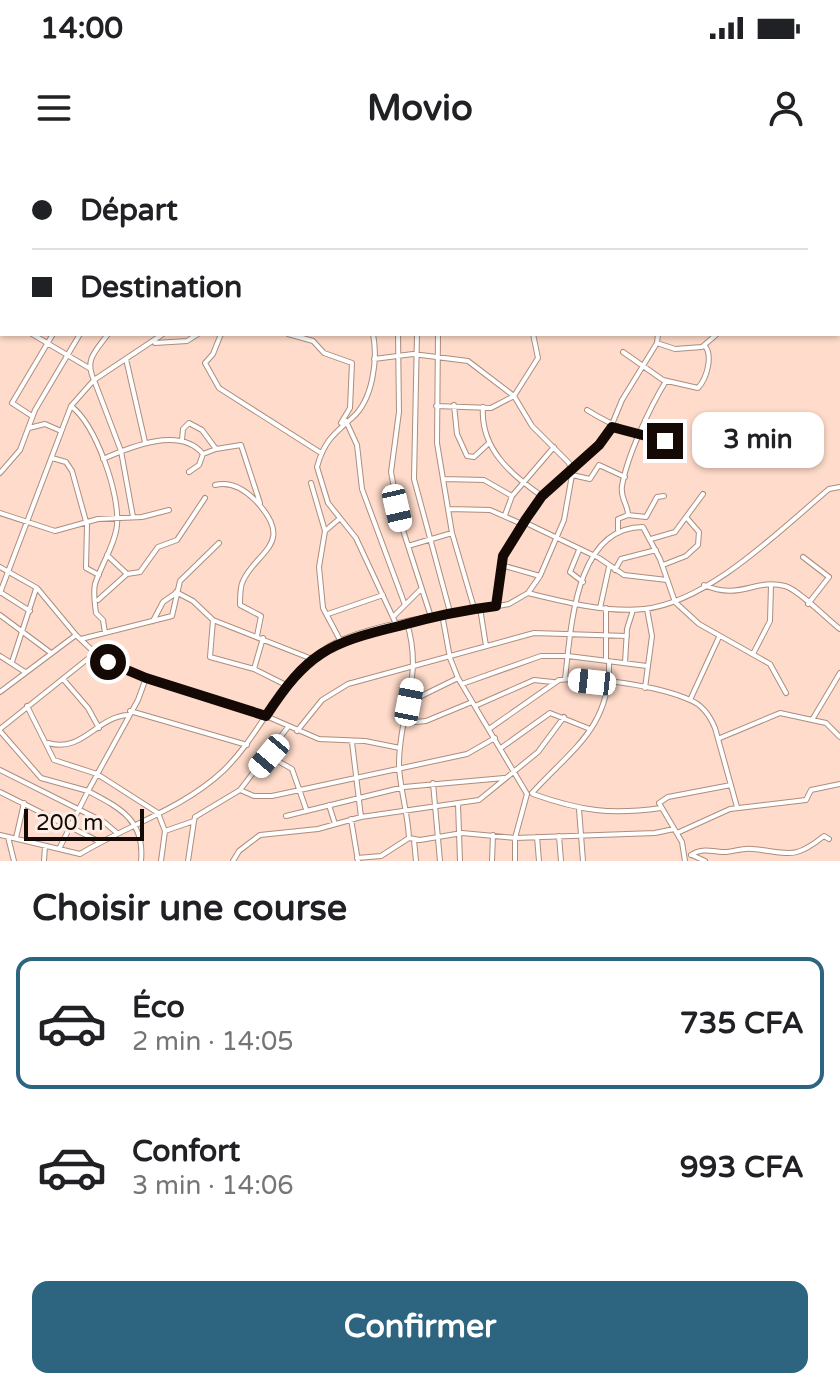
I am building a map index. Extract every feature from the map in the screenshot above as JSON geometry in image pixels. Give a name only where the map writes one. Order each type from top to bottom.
[{"type":"street","points":[[37,336],[89,368]]},
{"type":"street","points":[[32,416],[12,403],[52,336]]},
{"type":"street","points":[[0,473],[13,460],[32,416],[79,336]]},
{"type":"street","points":[[107,336],[90,359],[89,368],[121,451],[133,517]]},
{"type":"street","points":[[30,611],[0,592],[71,406],[94,380],[161,336]]},
{"type":"street","points":[[154,343],[187,341],[195,336]]},
{"type":"street","points":[[220,336],[213,354],[205,363],[215,382],[321,453]]},
{"type":"street","points":[[295,336],[313,341],[324,353],[352,363],[350,408],[321,453],[319,480],[339,519],[356,538],[397,626]]},
{"type":"street","points":[[339,425],[351,420],[367,396],[372,382],[373,336]]},
{"type":"street","points":[[398,336],[399,412],[391,472],[408,546],[431,617]]},
{"type":"street","points":[[417,336],[419,355],[413,459],[429,538],[450,612]]},
{"type":"street","points":[[438,336],[437,443],[452,533],[486,646]]},
{"type":"street","points":[[436,406],[497,407],[514,396],[538,358],[533,336]]},
{"type":"street","points":[[496,606],[501,565],[523,523],[542,496],[572,472],[612,427],[622,400],[657,343],[658,336]]},
{"type":"street","points":[[657,343],[675,349],[705,346],[715,336]]},
{"type":"street","points":[[623,352],[666,381],[698,388],[706,374],[709,354],[705,346]]},
{"type":"street","points":[[374,359],[400,354],[476,364],[514,396],[532,426],[554,447],[572,472],[590,479],[599,465],[625,477]]},
{"type":"street","points":[[126,359],[145,442]]},
{"type":"street","points":[[628,515],[622,502],[625,477],[640,435],[666,381]]},
{"type":"street","points":[[454,405],[457,434],[467,456],[474,457],[489,443]]},
{"type":"street","points":[[71,406],[87,421],[102,459],[116,517],[95,588],[98,600],[96,613],[103,620],[105,633]]},
{"type":"street","points":[[483,407],[482,424],[489,443],[507,469],[542,496]]},
{"type":"street","points":[[587,410],[612,427],[640,435],[671,442],[679,434]]},
{"type":"street","points":[[346,421],[357,445],[362,489],[405,605]]},
{"type":"street","points":[[182,440],[183,429],[190,423],[209,437],[216,449]]},
{"type":"street","points":[[29,428],[45,424],[61,431]]},
{"type":"street","points":[[102,459],[145,442],[182,440],[192,443],[203,454]]},
{"type":"street","points":[[189,472],[199,465],[203,454],[241,445],[272,532],[268,552],[241,583],[241,607],[260,615],[260,637],[254,669]]},
{"type":"street","points":[[505,515],[512,496],[554,447]]},
{"type":"street","points":[[52,458],[70,466],[87,522],[86,568],[99,575]]},
{"type":"street","points":[[70,861],[77,853],[158,813],[207,784],[247,745],[286,685],[312,659],[340,641],[450,612],[496,606],[528,593],[540,576],[556,540],[572,472]]},
{"type":"street","points":[[444,479],[484,480],[512,496]]},
{"type":"street","points":[[311,483],[325,531],[319,567],[323,608],[340,641]]},
{"type":"street","points":[[215,485],[238,487],[260,505]]},
{"type":"street","points":[[528,593],[603,608],[633,610],[675,602],[735,567],[829,489],[840,487]]},
{"type":"street","points":[[651,539],[671,534],[703,494]]},
{"type":"street","points":[[618,530],[618,519],[628,515],[646,517],[655,500],[664,496]]},
{"type":"street","points":[[98,600],[127,574],[140,572],[158,547],[177,540],[205,498]]},
{"type":"street","points":[[449,509],[480,509],[505,515],[592,555],[630,577],[668,580]]},
{"type":"street","points":[[0,513],[55,531],[87,522],[169,510]]},
{"type":"street","points":[[663,565],[686,556],[698,545],[699,532],[686,517]]},
{"type":"street","points":[[325,531],[339,519]]},
{"type":"street","points":[[565,679],[577,603],[592,555],[618,530],[643,527],[663,565],[675,602],[719,636],[770,664],[786,693]]},
{"type":"street","points":[[408,546],[452,533]]},
{"type":"street","points":[[81,639],[175,614],[180,581],[219,543]]},
{"type":"street","points":[[579,550],[570,572],[583,582]]},
{"type":"street","points":[[615,570],[621,559],[656,550]]},
{"type":"street","points":[[107,555],[127,574]]},
{"type":"street","points":[[803,557],[829,577],[808,604]]},
{"type":"street","points":[[501,565],[540,576]]},
{"type":"street","points":[[515,861],[515,838],[530,794],[590,729],[611,684],[603,608],[610,566]]},
{"type":"street","points":[[0,567],[37,588],[95,653],[146,678],[266,716],[319,739],[365,741],[400,748]]},
{"type":"street","points":[[704,585],[728,593],[771,584],[790,588],[840,629]]},
{"type":"street","points":[[753,654],[770,621],[771,584]]},
{"type":"street","points":[[12,662],[37,588]]},
{"type":"street","points":[[394,616],[420,589]]},
{"type":"street","points":[[176,592],[193,601],[213,620],[312,659]]},
{"type":"street","points":[[153,621],[163,602],[176,592]]},
{"type":"street","points":[[328,614],[383,595]]},
{"type":"street","points":[[645,688],[652,636],[647,609]]},
{"type":"street","points":[[625,663],[633,610]]},
{"type":"street","points":[[442,614],[450,658],[458,678],[530,794],[579,809],[628,812],[662,808]]},
{"type":"street","points":[[0,615],[51,653]]},
{"type":"street","points":[[213,620],[210,657],[254,669],[286,685]]},
{"type":"street","points":[[407,623],[416,668],[400,748],[399,769],[416,861]]},
{"type":"street","points":[[297,731],[310,712],[334,690],[486,646],[534,633],[627,636]]},
{"type":"street","points":[[0,692],[76,635]]},
{"type":"street","points":[[690,700],[719,636]]},
{"type":"street","points":[[95,653],[0,730],[41,778],[88,791],[136,824],[142,843],[141,860],[132,861]]},
{"type":"street","points":[[0,656],[25,672]]},
{"type":"street","points":[[462,684],[530,659],[568,656],[647,666]]},
{"type":"street","points":[[812,720],[840,673]]},
{"type":"street","points":[[59,849],[68,826],[146,678]]},
{"type":"street","points":[[409,702],[458,678]]},
{"type":"street","points":[[63,679],[88,708],[99,728]]},
{"type":"street","points":[[405,723],[426,721],[534,680],[553,682],[565,679],[645,688],[690,700],[709,715],[720,738],[737,807]]},
{"type":"street","points":[[489,729],[553,682]]},
{"type":"street","points":[[27,706],[54,760],[97,774],[158,813],[165,831],[161,861]]},
{"type":"street","points":[[48,743],[70,745],[116,717],[129,713],[247,745]]},
{"type":"street","points":[[720,738],[780,713],[831,726],[840,737]]},
{"type":"street","points":[[501,748],[546,714],[564,717],[590,729]]},
{"type":"street","points":[[233,861],[239,851],[260,835],[479,800],[548,741],[564,717]]},
{"type":"street","points":[[188,861],[195,817],[240,790],[269,756],[288,727]]},
{"type":"street","points":[[240,790],[266,796],[399,769],[467,754],[495,738]]},
{"type":"street","points":[[352,742],[361,817]]},
{"type":"street","points":[[269,756],[292,769],[306,810]]},
{"type":"street","points":[[0,770],[79,809],[117,833]]},
{"type":"street","points":[[286,816],[404,787],[505,777]]},
{"type":"street","points":[[433,783],[440,861]]},
{"type":"street","points":[[351,819],[358,860],[381,856],[412,839],[436,835],[462,833],[515,838],[676,831],[737,807],[806,800],[811,790],[840,784]]},
{"type":"street","points":[[705,861],[688,854],[659,803],[668,797],[731,785]]},
{"type":"street","points":[[0,792],[100,842]]},
{"type":"street","points":[[16,838],[24,803]]},
{"type":"street","points":[[458,803],[462,833],[460,861]]},
{"type":"street","points":[[329,805],[335,824]]},
{"type":"street","points":[[579,809],[583,861]]},
{"type":"street","points":[[165,831],[194,821]]},
{"type":"street","points":[[0,835],[77,853],[85,861]]},
{"type":"street","points":[[492,861],[493,835]]},
{"type":"street","points":[[559,836],[561,861]]},
{"type":"street","points":[[688,854],[703,850],[725,852],[749,848],[794,854],[808,850],[824,836],[829,839]]},
{"type":"street","points":[[8,837],[14,861]]},
{"type":"street","points":[[537,837],[539,861]]},
{"type":"street","points":[[44,861],[45,846]]},
{"type":"street","points":[[685,861],[688,854]]},
{"type":"route","points":[[108,662],[146,678],[266,716],[298,672],[341,640],[450,612],[496,606],[503,556],[526,519],[542,496],[599,445],[612,427],[665,441]]}]
